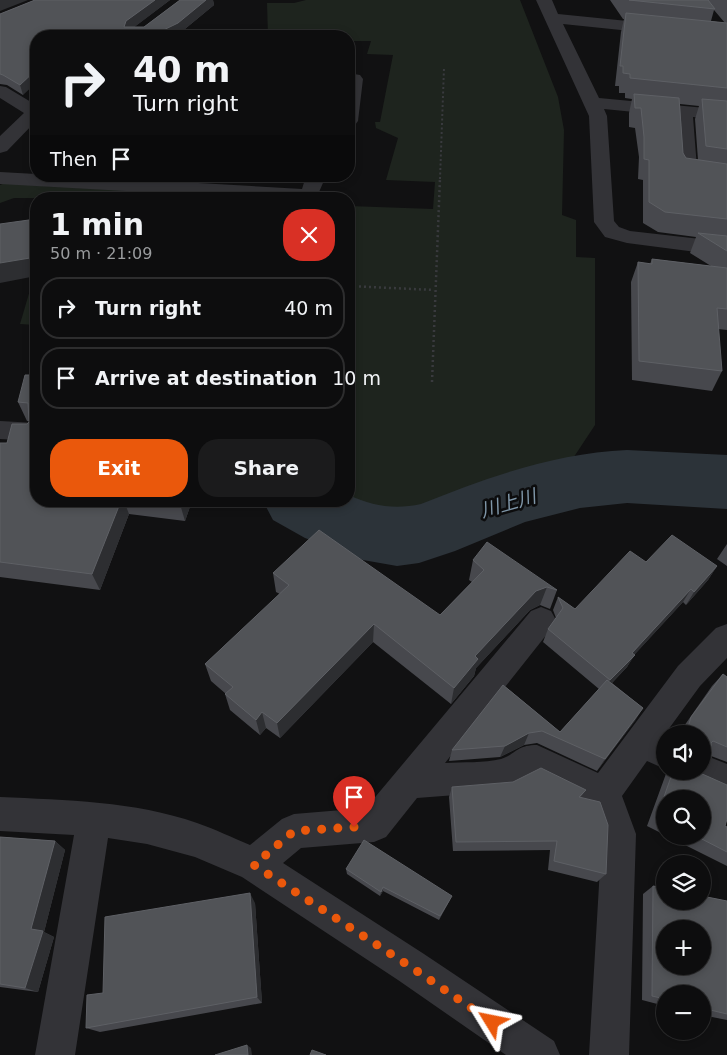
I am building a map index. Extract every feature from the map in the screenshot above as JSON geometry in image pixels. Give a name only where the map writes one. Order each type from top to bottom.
[{"type":"street","points":[[544,0],[598,116],[604,222],[612,232],[628,237],[727,249]]},
{"type":"street","points":[[553,18],[727,36]]},
{"type":"street","points":[[714,22],[727,36]]},
{"type":"street","points":[[0,91],[30,108]]},
{"type":"street","points":[[592,103],[727,115]]},
{"type":"street","points":[[684,112],[688,173],[727,177]]},
{"type":"street","points":[[0,147],[30,118]]},
{"type":"street","points":[[0,178],[30,180]]},
{"type":"street","points":[[59,182],[207,192]]},
{"type":"street","points":[[0,430],[30,432]]},
{"type":"street","points":[[254,865],[294,831],[374,825],[541,620]]},
{"type":"street","points":[[604,792],[654,747],[690,676],[727,637]]},
{"type":"street","points":[[410,782],[508,775],[527,761],[537,761],[604,792],[619,834],[609,1055]]},
{"type":"street","points":[[711,774],[727,781]]},
{"type":"street","points":[[0,814],[94,819],[147,827],[197,840],[254,865],[411,967],[540,1055]]},
{"type":"street","points":[[55,1055],[94,819]]},
{"type":"path","points":[[432,382],[434,290],[444,68]]},
{"type":"path","points":[[355,286],[434,290]]},
{"type":"shaded area","points":[[306,0],[520,0],[558,97],[564,130],[562,215],[576,220],[576,257],[595,258],[595,425],[560,478],[431,523],[394,527],[359,521],[325,507],[355,507],[355,206],[433,209],[435,182],[386,180],[398,138],[376,128],[375,122],[380,122],[393,55],[367,54],[371,41],[355,41],[355,30],[268,30],[267,3],[294,3]]},
{"type":"shaded area","points":[[8,182],[184,192],[30,192],[30,198],[14,198],[0,203],[0,185]]},
{"type":"shaded area","points":[[30,290],[30,325],[20,324]]},
{"type":"building","points":[[35,0],[155,0],[126,21],[124,27],[144,27],[180,0],[206,0],[178,23],[163,30],[30,30],[30,76],[20,85],[0,74],[0,14]]},
{"type":"building","points":[[629,0],[708,0],[715,9]]},
{"type":"building","points":[[626,13],[727,23],[727,88],[630,78],[630,74],[623,73],[623,66],[620,66]]},
{"type":"building","points":[[634,94],[679,98],[683,153],[686,158],[727,164],[727,219],[665,212],[649,202],[649,160],[644,159],[641,108],[635,108]]},
{"type":"building","points":[[702,99],[727,101],[727,149],[706,146]]},
{"type":"building","points":[[30,220],[30,258],[0,263],[0,224]]},
{"type":"building","points":[[698,233],[727,236],[727,251]]},
{"type":"building","points":[[652,259],[727,268],[727,309],[717,308],[722,371],[639,361],[638,262],[652,264]]},
{"type":"building","points":[[25,375],[30,375],[30,507],[119,507],[92,574],[0,562],[0,443],[7,443],[12,424],[27,424],[29,422],[28,403],[18,402]]},
{"type":"building","points":[[319,530],[440,615],[484,570],[473,560],[487,542],[557,590],[547,587],[536,591],[475,656],[478,659],[454,688],[374,624],[277,723],[262,712],[256,720],[225,694],[233,687],[205,664],[289,585],[273,573]]},
{"type":"building","points":[[672,535],[717,566],[694,592],[691,589],[632,653],[635,655],[610,680],[548,629],[563,608],[558,597],[575,609],[630,551],[646,562]]},
{"type":"building","points":[[723,674],[727,677],[727,747],[713,741],[711,743],[711,725],[689,725],[691,717]]},
{"type":"building","points":[[607,680],[643,708],[605,759],[542,731],[529,733],[505,746],[452,750],[503,685],[560,732]]},
{"type":"building","points":[[541,768],[586,790],[579,797],[600,802],[608,825],[606,874],[554,861],[557,841],[456,842],[452,787],[513,782]]},
{"type":"building","points":[[711,778],[727,785],[727,819],[725,826],[727,827],[727,852],[711,844],[711,790],[666,790],[670,780],[711,780]]},
{"type":"building","points":[[0,837],[55,841],[31,929],[43,931],[25,988],[0,984]]},
{"type":"building","points":[[364,840],[452,896],[440,916],[383,887],[381,892],[346,869]]},
{"type":"building","points":[[653,886],[656,886],[656,910],[711,910],[711,898],[727,901],[727,1014],[711,1010],[711,985],[656,985],[656,997],[652,996]]},
{"type":"building","points":[[250,893],[257,997],[86,1028],[87,995],[103,993],[105,917]]},
{"type":"building","points":[[247,1045],[248,1055],[215,1055]]},
{"type":"building","points":[[312,1050],[326,1055],[310,1055]]},
{"type":"waterway","name":"川上川","points":[[308,507],[351,527],[374,534],[397,537],[419,534],[486,508],[532,493],[594,479],[643,477],[727,482]]},
{"type":"route","points":[[354,827],[294,831],[254,865],[492,1022]]}]
